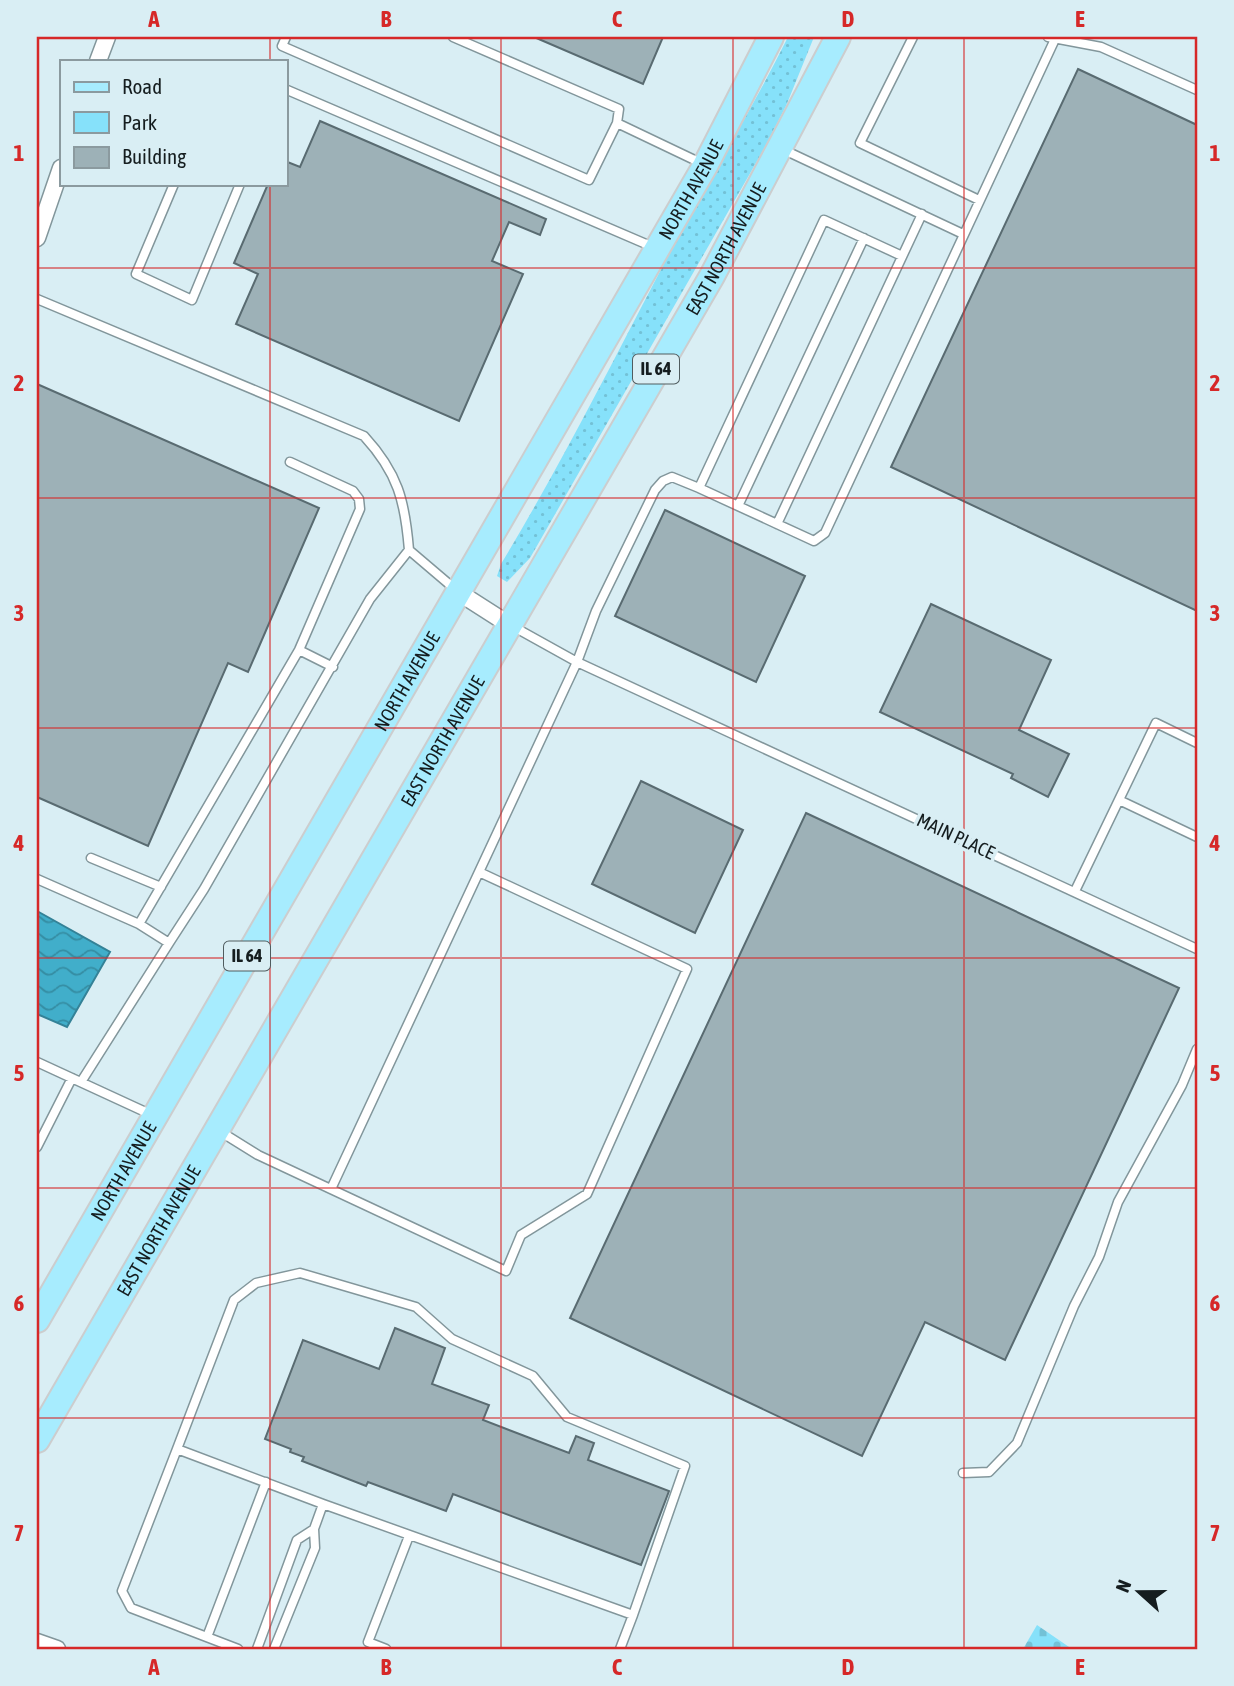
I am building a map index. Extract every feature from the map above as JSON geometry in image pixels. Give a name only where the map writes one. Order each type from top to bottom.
[{"type":"main road","name":"NORTH AVENUE","points":[[37,1320],[705,166],[771,37]]},
{"type":"main road","name":"EAST NORTH AVENUE","points":[[37,1440],[712,276],[838,37]]},
{"type":"street","points":[[98,60],[107,37]]},
{"type":"street","points":[[37,238],[60,171]]},
{"type":"street","points":[[458,592],[508,624]]},
{"type":"street","points":[[37,1642],[57,1649]]},
{"type":"lane","points":[[286,37],[282,46],[589,180],[617,122],[619,109],[453,37]]},
{"type":"lane","points":[[913,37],[860,143],[979,200]]},
{"type":"lane","points":[[1101,47],[1105,37]]},
{"type":"lane","points":[[331,1189],[577,662],[596,611],[655,490],[663,481],[673,477],[814,541],[825,533],[1053,38],[1101,47],[1197,90]]},
{"type":"lane","points":[[287,90],[656,248]]},
{"type":"lane","points":[[617,122],[705,166]]},
{"type":"lane","points":[[780,148],[963,234]]},
{"type":"lane","points":[[173,186],[136,274],[191,300],[239,186]]},
{"type":"lane","points":[[777,524],[922,214]]},
{"type":"lane","points":[[699,488],[824,220],[902,256]]},
{"type":"lane","points":[[738,506],[863,239]]},
{"type":"lane","points":[[37,299],[364,436],[382,455],[396,479],[406,512],[409,550],[370,599],[333,667],[169,943],[76,1080],[37,1147]]},
{"type":"lane","points":[[139,924],[299,650],[360,509],[359,499],[353,491],[290,462]]},
{"type":"lane","points":[[409,550],[458,592]]},
{"type":"lane","name":"MAIN PLACE","points":[[508,624],[534,641],[577,662],[1197,949]]},
{"type":"lane","points":[[299,650],[333,667]]},
{"type":"lane","points":[[1075,891],[1156,723],[1197,743]]},
{"type":"lane","points":[[1119,800],[1197,837]]},
{"type":"lane","points":[[91,858],[161,887]]},
{"type":"lane","points":[[216,1129],[258,1155],[506,1271],[521,1236],[587,1194],[687,969],[479,872]]},
{"type":"lane","points":[[37,879],[139,924],[169,943]]},
{"type":"lane","points":[[963,1473],[989,1472],[1017,1443],[1074,1306],[1099,1257],[1118,1202],[1182,1085],[1197,1049]]},
{"type":"lane","points":[[37,1062],[154,1116]]},
{"type":"lane","points":[[238,1649],[131,1608],[122,1591],[234,1300],[256,1283],[300,1273],[416,1307],[452,1339],[533,1376],[567,1417],[685,1466],[620,1649]]},
{"type":"lane","points":[[177,1449],[409,1536],[634,1615]]},
{"type":"lane","points":[[207,1637],[266,1482]]},
{"type":"lane","points":[[274,1649],[315,1548],[314,1529],[323,1504]]},
{"type":"lane","points":[[257,1649],[298,1540],[314,1529]]},
{"type":"lane","points":[[386,1649],[368,1642],[409,1536]]},
{"type":"green space","points":[[788,37],[814,37],[786,106],[764,149],[530,558],[507,582],[497,576],[501,564]]},
{"type":"green space","points":[[1037,1625],[1072,1649],[1023,1649]]},
{"type":"water","points":[[37,911],[110,952],[67,1027],[37,1014]]},
{"type":"building","points":[[534,37],[663,37],[643,84]]},
{"type":"building","points":[[1078,69],[1197,125],[1197,611],[891,467]]},
{"type":"building","points":[[320,121],[546,219],[540,235],[509,222],[492,261],[523,274],[459,421],[236,324],[258,274],[234,263],[267,186],[287,186],[287,162],[300,167]]},
{"type":"building","points":[[37,384],[319,508],[248,672],[228,663],[148,846],[37,797]]},
{"type":"building","points":[[665,510],[805,576],[756,682],[615,616]]},
{"type":"building","points":[[931,604],[1051,660],[1019,730],[1069,754],[1048,797],[1011,778],[1013,774],[880,712]]},
{"type":"building","points":[[641,781],[743,830],[695,933],[592,884]]},
{"type":"building","points":[[806,813],[1179,988],[1005,1360],[925,1322],[862,1456],[570,1318]]},
{"type":"building","points":[[395,1328],[445,1348],[432,1384],[489,1405],[483,1420],[569,1453],[576,1436],[594,1443],[588,1460],[669,1491],[641,1565],[453,1494],[446,1511],[368,1482],[366,1486],[302,1461],[304,1457],[290,1452],[291,1449],[265,1439],[303,1340],[379,1369]]}]
